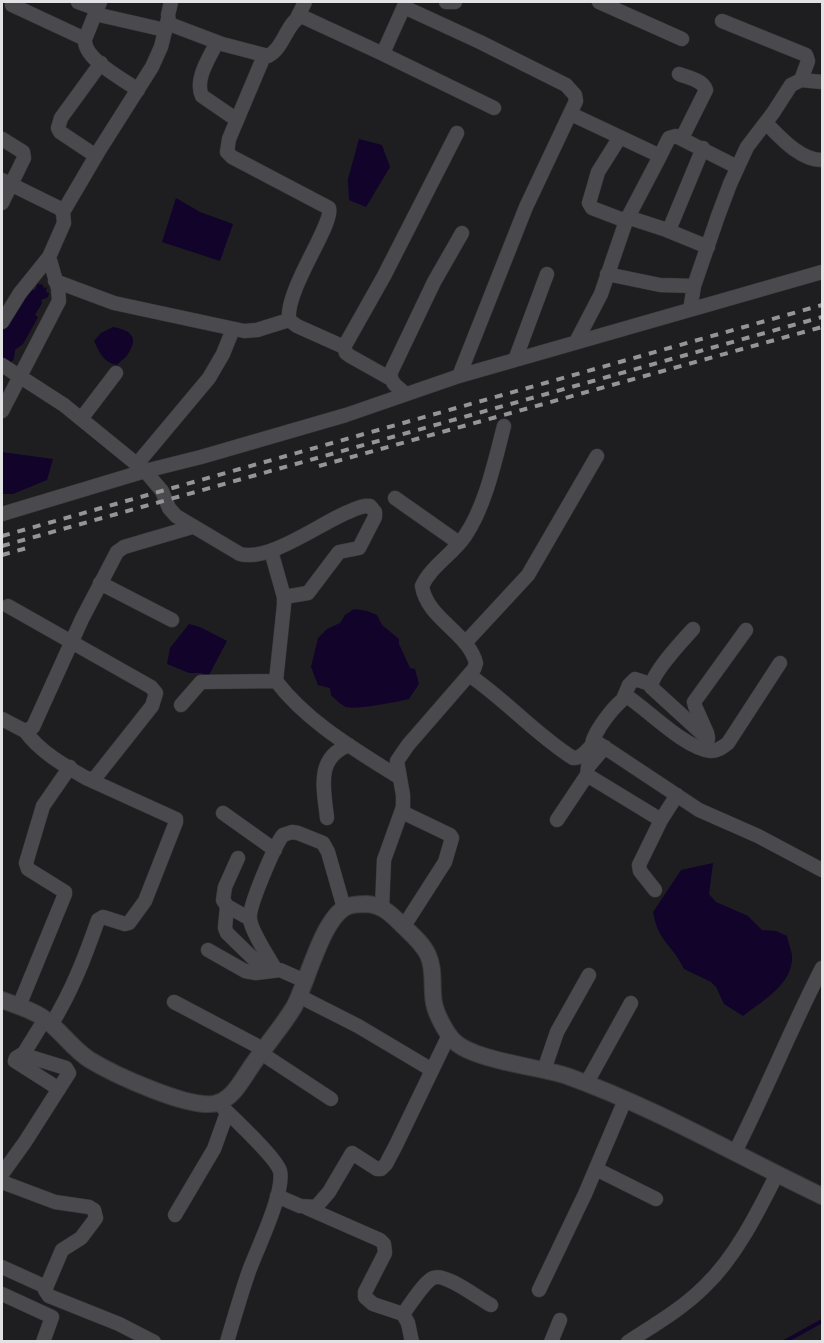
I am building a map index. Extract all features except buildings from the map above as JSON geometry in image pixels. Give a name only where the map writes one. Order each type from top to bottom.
[{"type":"street","points":[[78,2],[172,25],[264,56],[271,55],[275,51],[306,2]]},
{"type":"street","points":[[2,322],[20,293],[49,257],[64,223],[63,212],[155,62],[167,25],[171,2]]},
{"type":"street","points":[[446,2],[455,2]]},
{"type":"street","points":[[599,2],[682,39]]},
{"type":"street","points":[[381,53],[384,51],[405,4],[566,85],[574,94],[576,101],[526,207],[459,376]]},
{"type":"street","points":[[12,5],[85,39]]},
{"type":"street","points":[[97,8],[85,39],[87,51],[138,90]]},
{"type":"street","points":[[297,18],[301,16],[494,108]]},
{"type":"street","points":[[722,21],[806,55],[808,61],[801,80]]},
{"type":"street","points":[[217,42],[200,80],[200,91],[202,96],[237,120]]},
{"type":"street","points":[[264,56],[226,147],[227,152],[232,157],[327,206],[331,212],[291,300],[289,320]]},
{"type":"street","points":[[96,156],[60,132],[58,128],[61,118],[100,63]]},
{"type":"street","points":[[680,74],[705,85],[706,90],[682,138]]},
{"type":"street","points":[[690,310],[694,286],[737,167],[747,147],[791,85],[801,80],[822,82]]},
{"type":"street","points":[[571,114],[656,154],[658,160]]},
{"type":"street","points":[[766,123],[796,151],[822,160]]},
{"type":"street","points":[[344,347],[384,276],[457,133]]},
{"type":"street","points":[[576,342],[601,294],[626,219],[669,138],[672,136],[682,138],[737,167]]},
{"type":"street","points":[[620,137],[598,172],[589,203],[592,208],[669,230],[708,247]]},
{"type":"street","points":[[2,139],[23,152],[24,158],[6,182],[2,203]]},
{"type":"street","points":[[669,230],[703,148]]},
{"type":"street","points":[[6,182],[63,212]]},
{"type":"street","points":[[390,379],[391,372],[431,288],[462,233]]},
{"type":"street","points":[[2,411],[58,306],[60,295],[49,257]]},
{"type":"street","points":[[2,514],[141,467],[277,435],[459,376],[822,272]]},
{"type":"street","points":[[515,360],[547,274]]},
{"type":"street","points":[[607,274],[660,285],[694,286]]},
{"type":"street","points":[[55,281],[114,303],[233,329],[257,330],[289,320]]},
{"type":"street","points":[[289,320],[297,326],[344,347],[346,353],[390,379],[406,394]]},
{"type":"street","points":[[141,467],[209,378],[223,354],[233,329]]},
{"type":"street","points":[[2,365],[81,419],[141,467],[162,491],[176,516],[240,554],[249,556],[271,551],[332,519],[362,506],[370,506],[375,512],[371,528],[359,548],[339,552],[308,593],[284,597]]},
{"type":"street","points":[[81,419],[116,373]]},
{"type":"street","points":[[382,908],[384,860],[402,812],[403,795],[397,761],[469,675],[476,663],[465,643],[433,609],[422,586],[464,538],[476,514],[504,426]]},
{"type":"street","points":[[465,643],[528,575],[597,456]]},
{"type":"street","points":[[395,498],[459,543]]},
{"type":"street","points":[[25,731],[33,727],[112,558],[120,549],[192,527]]},
{"type":"street","points":[[271,551],[284,597],[276,681]]},
{"type":"street","points":[[100,583],[172,620]]},
{"type":"street","points":[[8,606],[151,687],[156,693],[152,706],[103,770],[95,778],[87,779]]},
{"type":"street","points":[[650,684],[693,629]]},
{"type":"street","points":[[706,744],[707,733],[694,702],[746,630]]},
{"type":"street","points":[[780,663],[728,742],[713,751],[653,690],[650,684],[635,679],[592,740],[699,810],[758,836],[822,870]]},
{"type":"street","points":[[469,675],[493,692],[546,739],[573,758],[582,756],[599,746]]},
{"type":"street","points":[[181,705],[201,682],[276,681],[334,736],[400,778]]},
{"type":"street","points":[[624,697],[631,699],[680,737],[706,744]]},
{"type":"street","points":[[2,719],[25,731],[34,743],[87,779],[176,819],[152,887],[135,916],[127,924],[103,917],[98,920],[81,970],[68,998],[24,1053],[16,1058],[15,1061],[59,1089]]},
{"type":"street","points":[[327,818],[323,785],[324,771],[334,754],[349,745]]},
{"type":"street","points":[[557,820],[587,775],[588,767],[599,746]]},
{"type":"street","points":[[19,1006],[65,894],[28,869],[26,863],[43,806],[70,767]]},
{"type":"street","points":[[587,775],[661,820]]},
{"type":"street","points":[[655,890],[639,868],[661,820],[677,795]]},
{"type":"street","points":[[402,812],[452,838],[445,862],[404,926]]},
{"type":"street","points":[[223,813],[275,850]]},
{"type":"street","points":[[271,971],[250,919],[250,911],[283,835],[292,832],[323,843],[328,852],[344,908]]},
{"type":"street","points":[[238,858],[223,896],[226,906],[227,933],[271,971]]},
{"type":"street","points":[[175,1215],[214,1149],[223,1108],[290,1013],[333,920],[344,908],[365,904],[382,908],[420,942],[428,955],[433,976],[436,1009],[453,1041],[468,1051],[544,1070],[626,1100],[822,1196]]},
{"type":"street","points":[[226,906],[250,919]]},
{"type":"street","points":[[208,950],[245,971],[284,971],[302,989],[432,1070]]},
{"type":"street","points":[[735,1152],[751,1122],[789,1033],[822,968]]},
{"type":"street","points":[[544,1070],[557,1032],[589,975]]},
{"type":"street","points":[[2,1000],[19,1006],[48,1022],[84,1055],[113,1072],[165,1094],[223,1108],[274,1159],[280,1171],[277,1196],[226,1341]]},
{"type":"street","points":[[174,1002],[262,1051],[331,1099]]},
{"type":"street","points":[[586,1084],[631,1003]]},
{"type":"street","points":[[307,1208],[321,1204],[352,1153],[377,1169],[384,1166],[449,1035]]},
{"type":"street","points":[[2,1174],[69,1073],[68,1070],[24,1053]]},
{"type":"street","points":[[539,1290],[626,1100]]},
{"type":"street","points":[[596,1169],[656,1199]]},
{"type":"street","points":[[628,1341],[692,1299],[706,1286],[743,1235],[777,1174]]},
{"type":"street","points":[[2,1182],[55,1202],[89,1207],[96,1213],[96,1218],[86,1233],[62,1250],[30,1306]]},
{"type":"street","points":[[277,1196],[380,1240],[384,1244],[385,1253],[365,1292],[365,1297],[373,1304],[403,1314],[407,1318],[412,1341]]},
{"type":"street","points":[[2,1267],[43,1285],[49,1296],[119,1324],[152,1341]]},
{"type":"street","points":[[403,1314],[430,1279],[438,1276],[491,1305]]},
{"type":"street","points":[[2,1294],[52,1317],[43,1341]]},
{"type":"street","points":[[551,1341],[560,1320]]},
{"type":"shaded area","points":[[359,139],[382,145],[390,167],[366,207],[349,200],[348,179]]},
{"type":"shaded area","points":[[176,198],[200,212],[233,224],[220,261],[162,242]]},
{"type":"shaded area","points":[[38,283],[44,288],[47,287],[48,297],[41,300],[42,303],[35,315],[38,317],[23,344],[15,350],[14,359],[9,364],[2,361],[2,324],[20,307],[24,293],[28,290],[35,290]]},
{"type":"shaded area","points":[[113,327],[128,332],[133,338],[128,354],[117,365],[105,359],[94,341],[101,333]]},
{"type":"shaded area","points":[[2,452],[53,459],[47,480],[13,494],[2,494]]},
{"type":"shaded area","points":[[354,609],[377,615],[382,625],[399,639],[410,668],[415,669],[419,684],[409,699],[351,708],[346,707],[331,695],[330,688],[318,685],[311,667],[318,638],[327,629],[340,623],[345,615]]},
{"type":"shaded area","points":[[189,624],[227,641],[208,677],[201,673],[189,673],[167,664],[170,648]]},
{"type":"shaded area","points":[[713,863],[709,894],[716,902],[748,916],[762,930],[776,931],[787,936],[792,955],[788,975],[782,983],[743,1016],[724,1004],[711,982],[684,969],[658,930],[653,912],[681,870]]},
{"type":"waterway","points":[[784,1342],[822,1321]]},
{"type":"railway","points":[[2,536],[822,305]]},
{"type":"railway","points":[[2,546],[822,317]]},
{"type":"railway","points":[[319,466],[822,327]]},
{"type":"railway","points":[[2,555],[27,548]]}]
